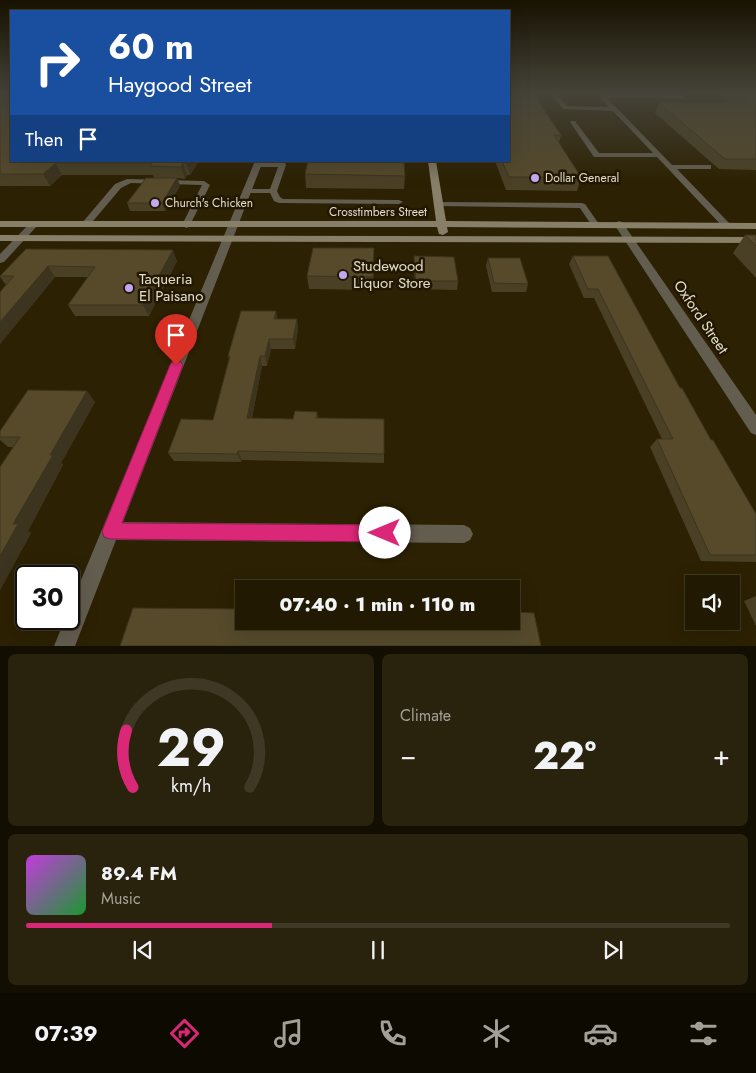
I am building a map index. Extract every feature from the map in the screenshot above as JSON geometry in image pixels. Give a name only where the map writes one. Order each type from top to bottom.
[{"type":"main road","points":[[432,162],[445,239]]},
{"type":"main road","name":"Crosstimbers Street","points":[[0,224],[186,225],[229,233],[445,239],[756,240]]},
{"type":"main road","name":"Crosstimbers Street","points":[[0,238],[229,233],[442,224],[756,226]]},
{"type":"street","points":[[64,646],[258,163]]},
{"type":"street","points":[[0,260],[34,224]]},
{"type":"street","name":"Oxford Street","points":[[619,224],[756,428]]},
{"type":"street","points":[[110,531],[464,534]]},
{"type":"lane","points":[[573,122],[597,154],[659,155]]},
{"type":"lane","points":[[628,122],[726,226]]},
{"type":"lane","points":[[258,163],[282,165],[273,191],[277,199],[282,201],[399,202]]},
{"type":"lane","points":[[671,167],[708,167]]},
{"type":"lane","points":[[85,225],[122,183],[130,181],[204,182],[206,185],[186,225]]},
{"type":"lane","points":[[246,191],[273,191]]},
{"type":"lane","points":[[439,204],[582,206],[594,224]]},
{"type":"building","points":[[0,122],[10,122],[10,162],[186,162],[183,163],[181,167],[150,166],[152,163],[56,163],[43,174],[0,174]]},
{"type":"building","points":[[510,122],[552,122],[561,135],[554,135],[581,177],[509,177],[502,162],[510,162]]},
{"type":"building","points":[[682,122],[756,122],[756,159],[725,159]]},
{"type":"building","points":[[308,162],[404,162],[405,176],[305,174]]},
{"type":"building","points":[[146,178],[177,178],[162,203],[127,203]]},
{"type":"building","points":[[745,235],[756,235],[756,246]]},
{"type":"building","points":[[313,248],[374,248],[373,277],[307,276]]},
{"type":"building","points":[[26,249],[173,250],[143,305],[68,305],[95,267],[48,266],[0,322],[0,292],[14,276],[0,276]]},
{"type":"building","points":[[414,256],[454,257],[458,281],[416,281]]},
{"type":"building","points":[[573,256],[608,256],[680,388],[682,388],[756,514],[756,555],[710,555],[657,439],[673,439],[598,289],[588,289]]},
{"type":"building","points":[[488,258],[520,258],[528,284],[494,283]]},
{"type":"building","points":[[241,311],[276,311],[274,319],[297,319],[293,339],[269,339],[265,356],[260,356],[247,418],[293,419],[295,411],[317,412],[316,418],[384,419],[384,454],[238,451],[237,454],[168,453],[181,419],[213,420]]},
{"type":"building","points":[[28,390],[87,391],[13,524],[18,524],[0,556],[0,467],[20,437],[0,437],[0,431]]},
{"type":"building","points":[[133,608],[235,609],[235,630],[520,630],[520,612],[534,613],[541,646],[120,646]]},
{"type":"place","name":"Dollar General","points":[[535,178]]},
{"type":"place","name":"Church's Chicken","points":[[155,203]]},
{"type":"place","name":"Studewood Liquor Store","points":[[343,275]]},
{"type":"place","name":"Taqueria El Paisano","points":[[129,288]]},
{"type":"route","points":[[176,365],[110,531],[385,533]]}]
